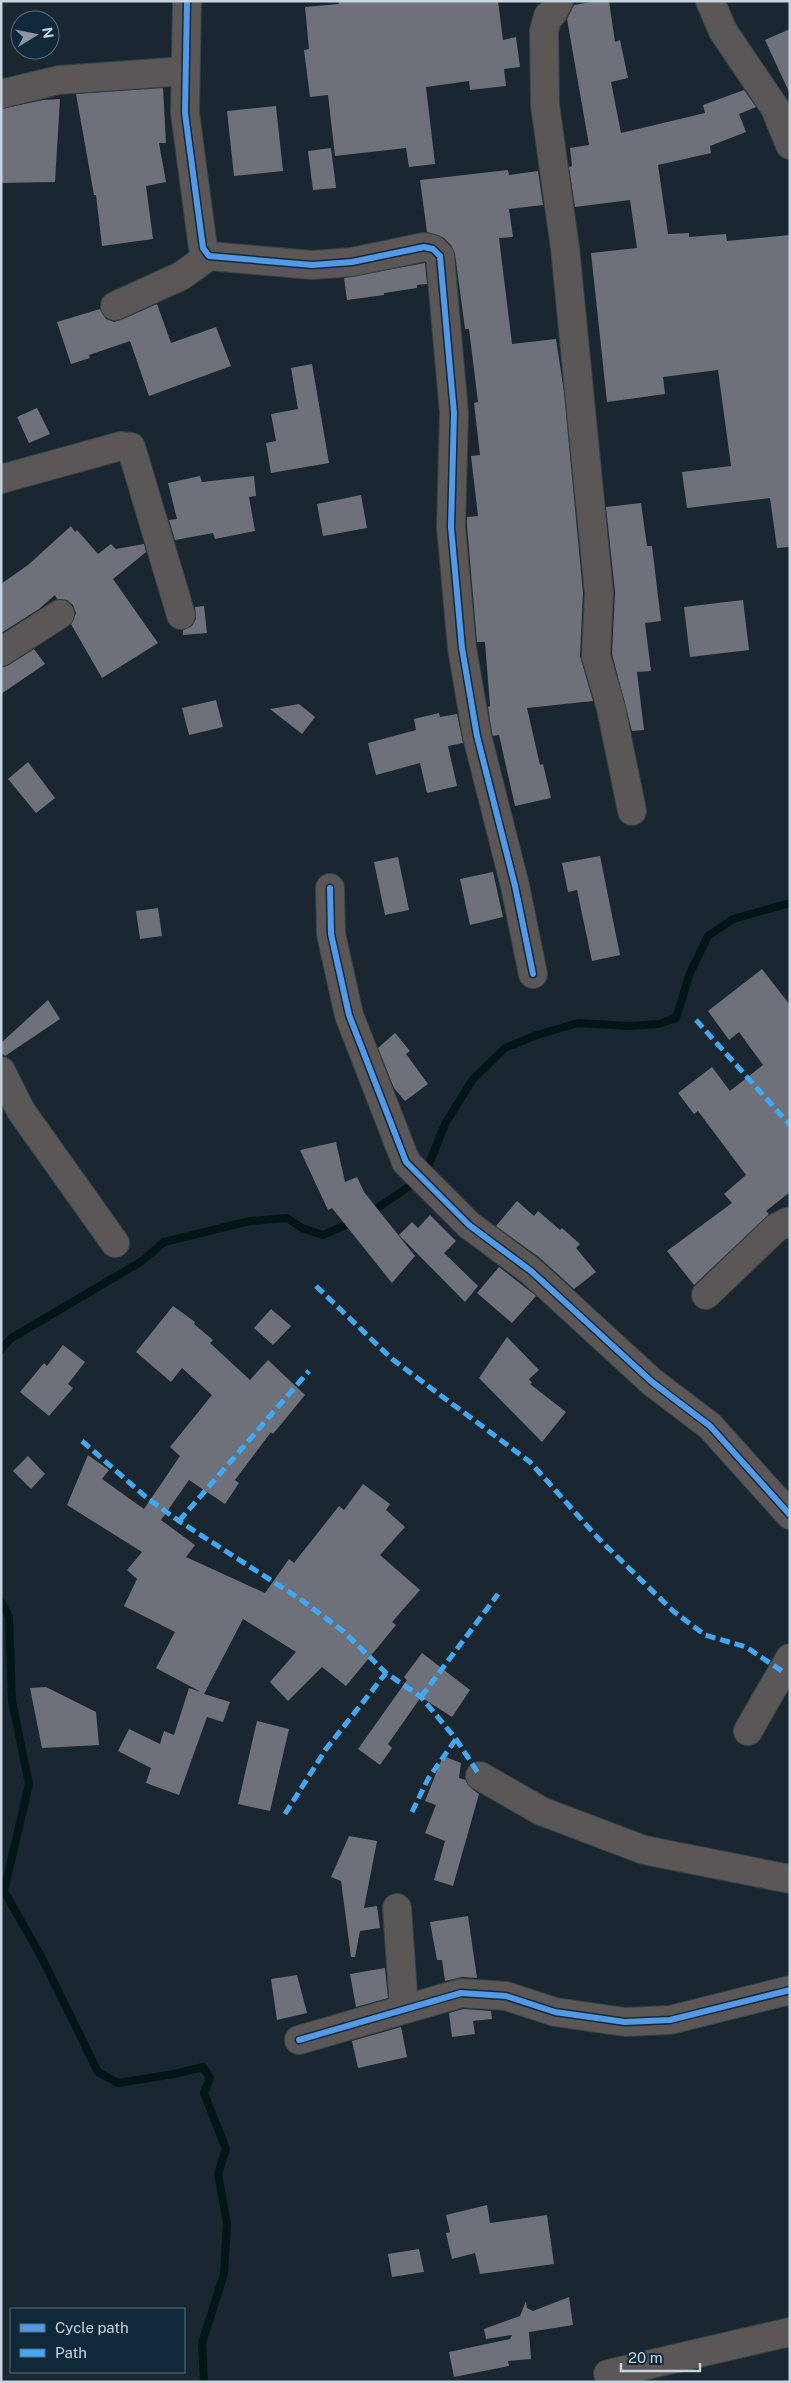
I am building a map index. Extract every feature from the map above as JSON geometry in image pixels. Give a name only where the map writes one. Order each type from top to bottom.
[{"type":"street","points":[[187,1],[185,113],[203,248],[209,256]]},
{"type":"street","points":[[559,1],[552,14],[548,16],[544,31],[545,105],[565,248],[599,593],[596,656],[611,708],[632,811]]},
{"type":"street","points":[[710,1],[723,31],[775,108],[790,145]]},
{"type":"street","points":[[1,94],[59,80],[186,72]]},
{"type":"street","points":[[115,306],[180,276],[209,256],[312,265],[352,262],[424,247],[434,249],[440,256],[454,413],[451,527],[462,648],[477,736],[515,886],[533,974]]},
{"type":"street","points":[[1,479],[121,446],[131,447],[181,616]]},
{"type":"street","points":[[1,652],[60,614]]},
{"type":"street","points":[[330,888],[331,934],[349,1014],[406,1162],[469,1225],[531,1271],[652,1382],[710,1426],[790,1515]]},
{"type":"street","points":[[1,1071],[21,1111],[115,1242]]},
{"type":"street","points":[[706,1295],[776,1228],[786,1222],[790,1224]]},
{"type":"street","points":[[748,1732],[790,1658]]},
{"type":"street","points":[[480,1776],[541,1811],[644,1850],[790,1879]]},
{"type":"street","points":[[397,1908],[404,2008]]},
{"type":"street","points":[[300,2040],[404,2008],[461,1993],[506,1996],[555,2012],[625,2022],[670,2020],[790,1990]]},
{"type":"street","points":[[608,2374],[790,2332]]},
{"type":"building","points":[[338,1],[498,1],[503,40],[516,37],[520,67],[504,69],[506,86],[470,90],[469,81],[426,87],[435,164],[409,167],[406,148],[335,156],[328,95],[310,97],[304,50],[309,49],[305,7],[339,4]]},
{"type":"building","points":[[609,1],[615,42],[620,40],[628,78],[611,82],[621,133],[705,113],[703,105],[744,90],[756,107],[739,114],[746,132],[710,146],[711,153],[658,165],[668,234],[689,233],[689,237],[726,234],[727,241],[790,235],[790,547],[777,548],[770,498],[687,508],[682,472],[731,466],[718,370],[663,377],[665,394],[607,402],[591,253],[637,248],[630,200],[575,207],[569,167],[572,166],[570,148],[589,145],[567,19],[574,5]]},
{"type":"building","points":[[790,29],[790,94],[765,40]]},
{"type":"building","points":[[163,88],[166,143],[159,143],[166,182],[146,186],[153,239],[102,246],[96,195],[94,195],[76,94]]},
{"type":"building","points":[[60,99],[55,182],[1,183],[1,109],[43,100]]},
{"type":"building","points":[[276,106],[283,171],[234,176],[227,111]]},
{"type":"building","points":[[331,148],[336,188],[313,190],[308,151]]},
{"type":"building","points":[[508,170],[509,175],[538,171],[543,205],[509,209],[513,237],[499,238],[512,344],[556,339],[564,392],[583,593],[580,656],[593,701],[527,708],[540,765],[543,764],[551,798],[515,806],[499,735],[493,736],[492,733],[488,707],[490,706],[485,642],[477,642],[467,517],[478,516],[471,456],[480,455],[474,403],[478,402],[469,329],[465,329],[455,254],[451,245],[444,238],[427,232],[420,180]]},
{"type":"building","points":[[425,263],[427,284],[417,285],[417,288],[384,293],[384,295],[347,300],[344,278]]},
{"type":"building","points":[[157,304],[171,343],[216,327],[231,366],[149,396],[130,341],[89,355],[90,358],[71,364],[57,322],[100,309],[106,319],[114,322]]},
{"type":"building","points":[[312,364],[329,463],[271,473],[266,443],[276,441],[271,414],[298,409],[291,368]]},
{"type":"building","points":[[37,408],[50,434],[29,443],[17,417]]},
{"type":"building","points":[[200,476],[202,482],[254,476],[256,496],[249,497],[255,531],[215,539],[213,533],[175,540],[169,520],[177,519],[168,483]]},
{"type":"building","points":[[361,495],[367,528],[323,536],[317,504]]},
{"type":"building","points":[[641,503],[647,546],[652,546],[661,621],[645,623],[651,671],[637,672],[644,730],[632,731],[612,654],[615,592],[606,507]]},
{"type":"building","points":[[71,526],[75,532],[77,530],[98,554],[111,544],[116,549],[144,544],[146,552],[113,579],[158,643],[102,678],[71,624],[76,613],[73,605],[67,600],[57,599],[55,595],[39,609],[1,633],[1,584],[28,565]]},
{"type":"building","points":[[743,600],[749,650],[690,657],[684,607]]},
{"type":"building","points":[[204,606],[207,633],[183,635],[183,630],[192,626],[196,619],[195,607]]},
{"type":"building","points":[[34,649],[45,664],[1,694],[1,668]]},
{"type":"building","points":[[216,700],[223,727],[189,735],[182,708]]},
{"type":"building","points":[[299,704],[315,717],[302,734],[270,709]]},
{"type":"building","points":[[439,713],[440,717],[457,714],[463,743],[448,746],[457,786],[427,793],[420,763],[376,775],[368,743],[416,730],[414,719]]},
{"type":"building","points":[[28,762],[55,798],[36,813],[8,779]]},
{"type":"building","points":[[600,856],[620,955],[592,961],[577,890],[568,892],[562,863]]},
{"type":"building","points":[[398,857],[409,910],[385,915],[374,862]]},
{"type":"building","points":[[493,872],[503,917],[470,925],[460,879]]},
{"type":"building","points":[[158,908],[162,936],[140,939],[136,911]]},
{"type":"building","points":[[762,969],[790,1005],[790,1192],[766,1211],[769,1214],[694,1285],[667,1251],[732,1203],[724,1194],[746,1175],[698,1111],[694,1114],[678,1093],[712,1067],[730,1091],[763,1065],[739,1032],[729,1040],[708,1011]]},
{"type":"building","points":[[48,1000],[60,1019],[5,1056],[1,1052],[1,1043]]},
{"type":"building","points":[[395,1033],[410,1051],[406,1054],[428,1084],[405,1101],[394,1088],[378,1048]]},
{"type":"building","points":[[336,1142],[345,1182],[357,1177],[364,1192],[415,1256],[392,1283],[332,1208],[328,1210],[300,1150]]},
{"type":"building","points":[[517,1201],[534,1216],[538,1211],[580,1244],[576,1248],[596,1272],[574,1289],[540,1258],[496,1226]]},
{"type":"building","points":[[430,1215],[456,1241],[444,1253],[478,1286],[465,1302],[399,1235],[412,1222],[418,1228]]},
{"type":"building","points":[[499,1267],[536,1296],[512,1323],[477,1293]]},
{"type":"building","points":[[173,1306],[195,1322],[194,1324],[213,1340],[210,1343],[250,1380],[268,1360],[305,1395],[273,1434],[271,1432],[235,1480],[239,1483],[225,1504],[189,1480],[161,1520],[195,1545],[186,1557],[265,1593],[289,1559],[294,1563],[339,1506],[344,1510],[363,1484],[390,1504],[386,1510],[405,1527],[380,1555],[420,1590],[392,1622],[396,1625],[346,1686],[322,1667],[288,1701],[270,1682],[296,1652],[243,1619],[204,1694],[230,1702],[223,1722],[207,1717],[179,1795],[146,1783],[151,1768],[118,1751],[129,1729],[160,1744],[164,1731],[174,1735],[189,1688],[201,1692],[156,1668],[175,1632],[124,1606],[137,1579],[127,1570],[142,1552],[67,1505],[88,1455],[109,1470],[102,1479],[144,1509],[180,1456],[170,1447],[212,1395],[182,1368],[171,1382],[136,1352]]},
{"type":"building","points":[[271,1309],[291,1326],[273,1345],[254,1328]]},
{"type":"building","points":[[507,1337],[539,1370],[529,1379],[532,1383],[530,1384],[566,1412],[542,1442],[479,1378]]},
{"type":"building","points":[[63,1345],[85,1362],[68,1384],[73,1388],[49,1416],[20,1392],[44,1363],[47,1366]]},
{"type":"building","points":[[28,1456],[45,1474],[31,1489],[13,1471]]},
{"type":"building","points":[[422,1653],[470,1690],[452,1717],[421,1697],[388,1744],[392,1748],[380,1765],[358,1749],[407,1680],[404,1677]]},
{"type":"building","points":[[46,1687],[96,1712],[99,1745],[42,1748],[30,1688]]},
{"type":"building","points":[[257,1721],[289,1729],[270,1811],[238,1804]]},
{"type":"building","points":[[443,1756],[461,1763],[459,1778],[466,1780],[472,1789],[479,1794],[453,1886],[434,1880],[445,1841],[425,1833],[436,1805],[425,1801]]},
{"type":"building","points":[[349,1836],[377,1841],[364,1908],[377,1906],[380,1928],[360,1931],[355,1957],[351,1957],[341,1881],[331,1877]]},
{"type":"building","points":[[468,1916],[477,1978],[462,1977],[445,1981],[442,1960],[437,1960],[430,1922]]},
{"type":"building","points":[[385,1968],[388,1998],[356,2007],[350,1974]]},
{"type":"building","points":[[297,1975],[307,2013],[277,2020],[271,1979]]},
{"type":"building","points":[[463,2009],[491,2011],[492,2019],[473,2021],[475,2034],[452,2037],[449,2013]]},
{"type":"building","points":[[401,2027],[407,2057],[358,2068],[352,2041]]},
{"type":"building","points":[[487,2205],[490,2223],[547,2215],[554,2264],[480,2274],[475,2253],[452,2259],[446,2233],[450,2232],[446,2215]]},
{"type":"building","points":[[419,2249],[424,2272],[392,2277],[388,2254]]},
{"type":"building","points":[[569,2297],[573,2325],[529,2332],[531,2359],[508,2361],[509,2366],[454,2377],[449,2352],[510,2339],[512,2335],[486,2339],[484,2329],[520,2316],[526,2301],[527,2308],[533,2311]]},
{"type":"waterway","points":[[370,1213],[420,1179],[427,1169],[445,1124],[473,1079],[505,1048],[537,1035],[578,1023],[630,1026],[659,1024],[676,1018],[690,973],[708,936],[733,919],[790,903]]},
{"type":"waterway","points":[[1,1350],[10,1339],[142,1261],[164,1242],[250,1221],[287,1218],[302,1228],[323,1235],[353,1222]]},
{"type":"waterway","points":[[1,1601],[9,1617],[12,1701],[29,1784],[4,1891],[43,1960],[98,2072],[118,2083],[174,2074],[203,2067],[210,2078],[204,2093],[226,2149],[218,2174],[227,2223],[224,2274],[202,2343],[204,2382]]},
{"type":"marked path","points":[[696,1020],[790,1125]]},
{"type":"marked path","points":[[316,1286],[392,1359],[530,1462],[599,1539],[673,1611],[705,1635],[746,1647],[782,1671]]},
{"type":"marked path","points":[[179,1521],[309,1371]]},
{"type":"marked path","points":[[82,1441],[147,1498],[179,1521],[300,1599],[344,1632],[386,1673],[421,1697],[456,1739],[480,1776]]},
{"type":"marked path","points":[[421,1697],[498,1594]]},
{"type":"marked path","points":[[285,1814],[326,1749],[386,1673]]},
{"type":"marked path","points":[[412,1812],[428,1779],[456,1739]]},
{"type":"cycle path","points":[[187,1],[185,113],[203,248],[209,256],[312,265],[352,262],[424,247],[433,249],[440,256],[454,413],[451,527],[462,648],[477,736],[515,886],[533,974]]},
{"type":"cycle path","points":[[330,888],[331,934],[349,1015],[406,1162],[469,1225],[531,1271],[652,1382],[710,1426],[790,1515]]},
{"type":"cycle path","points":[[299,2040],[461,1993],[506,1996],[555,2012],[625,2022],[670,2020],[790,1990]]}]
